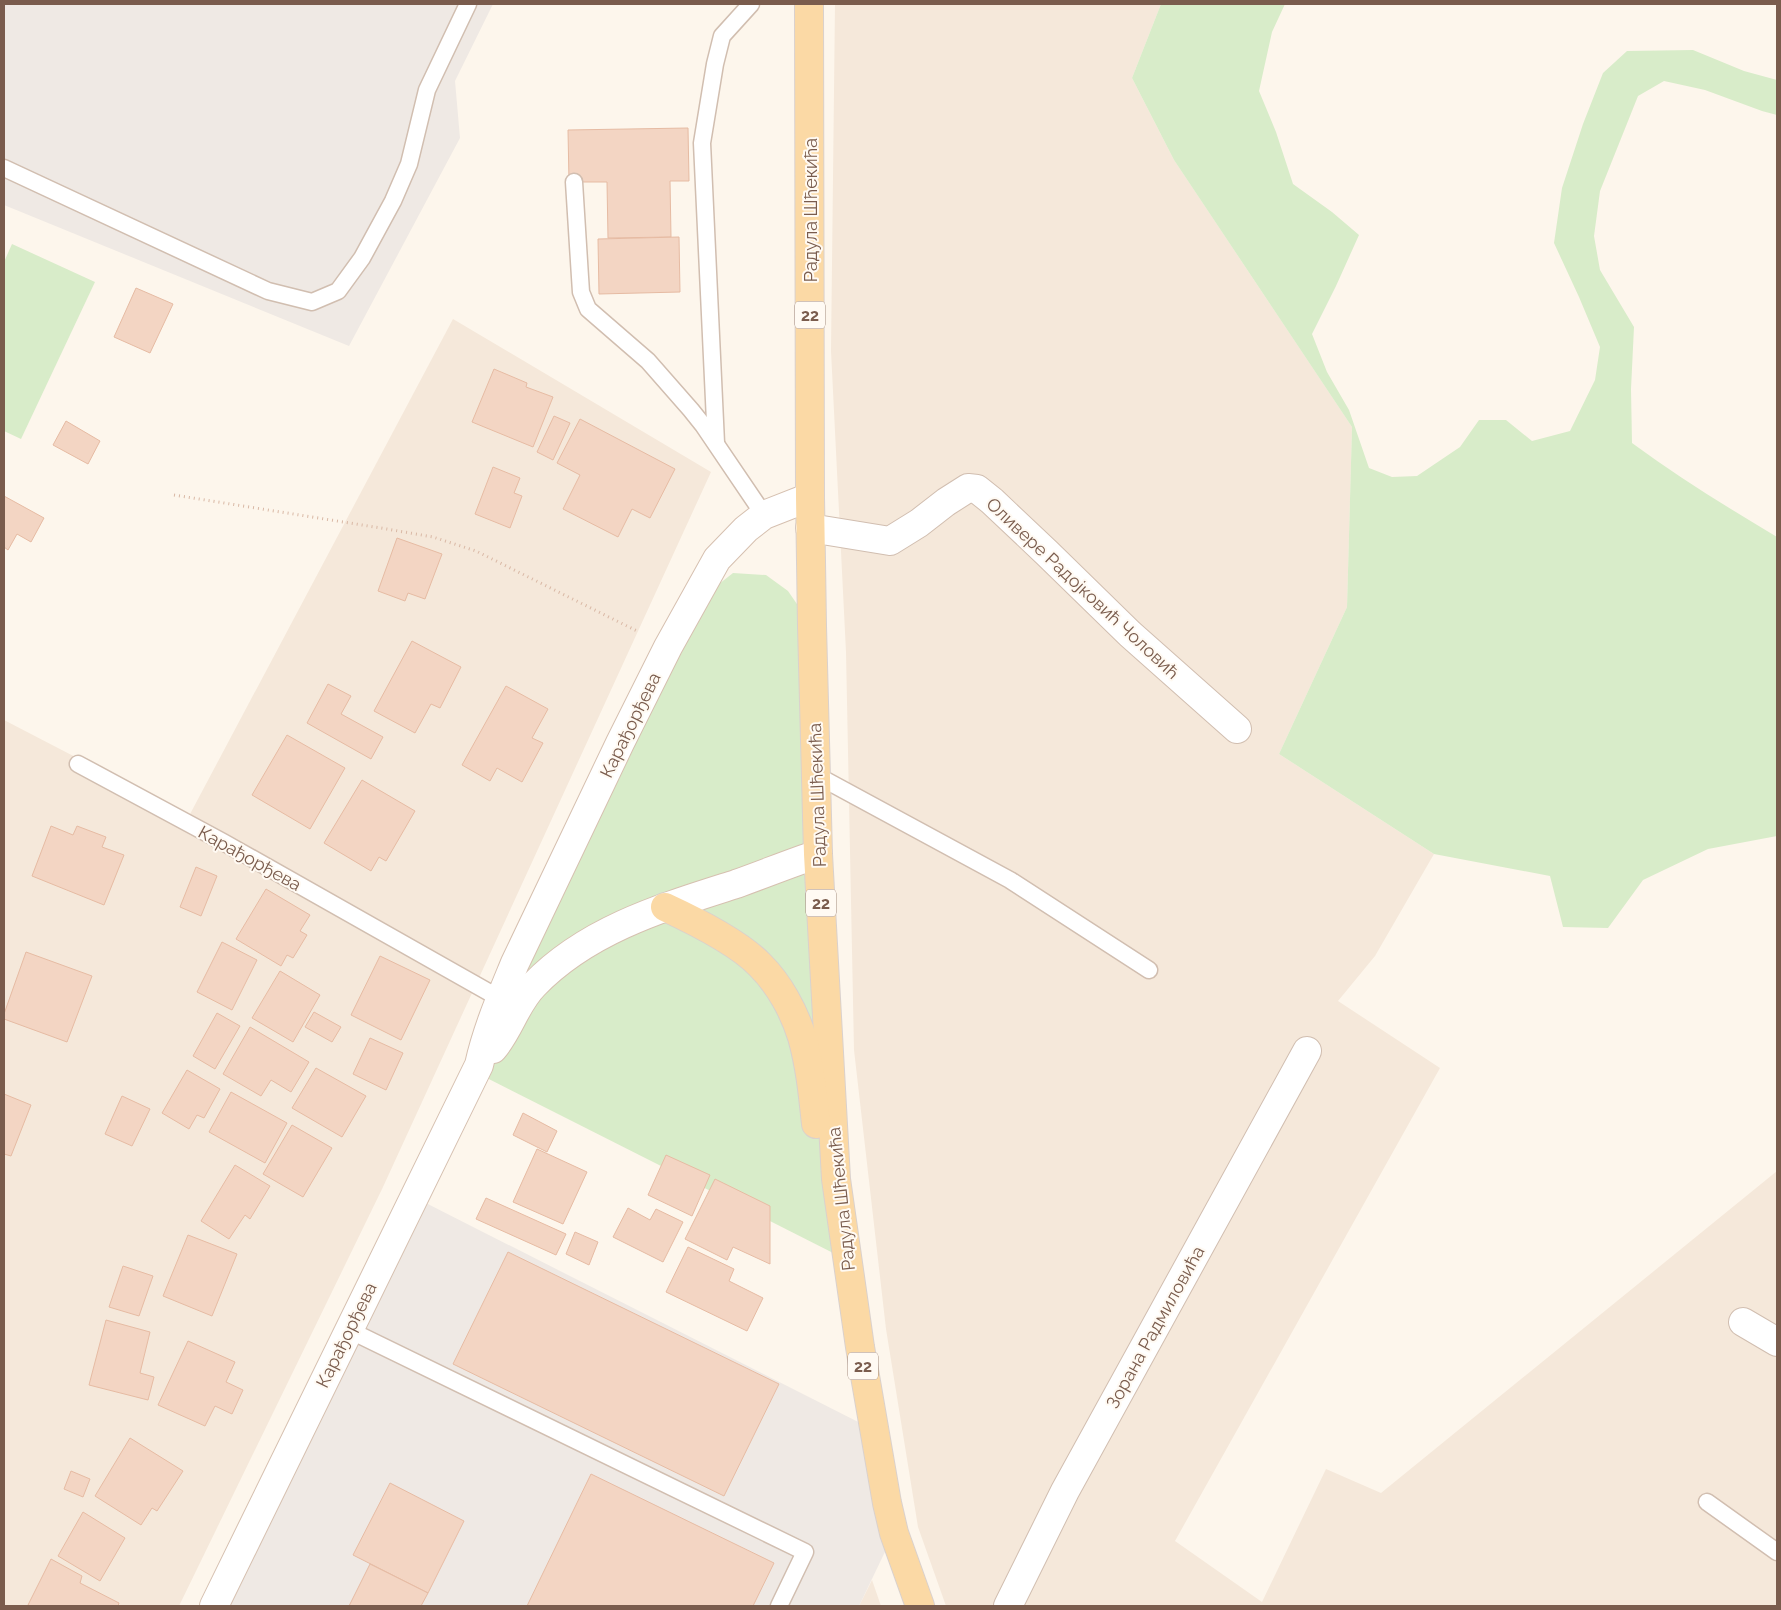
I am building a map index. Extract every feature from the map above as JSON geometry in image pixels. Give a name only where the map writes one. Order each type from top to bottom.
[{"type":"main road","name":"Радула Шћекића","points":[[809,4],[810,528],[818,854],[836,1179],[860,1347],[885,1495],[894,1533],[920,1606]]},
{"type":"main road","points":[[665,907],[706,928],[750,956],[760,964],[779,989],[797,1022],[802,1038],[821,1152],[836,1179]]},
{"type":"street","name":"Оливере Радојковић Чоловић","points":[[810,528],[890,541],[968,488],[977,489],[1047,553],[1130,634],[1237,729]]},
{"type":"street","name":"Карађорђева","points":[[479,1064],[484,1041],[500,998],[620,743],[668,647],[717,559],[746,529],[764,515],[810,497]]},
{"type":"street","name":"Карађорђева","points":[[214,1606],[479,1064],[506,1030],[526,994],[560,961],[611,930],[665,907],[818,854]]},
{"type":"street","name":"Зорана Радмиловића","points":[[1008,1606],[1065,1490],[1307,1051]]},
{"type":"street","points":[[1743,1322],[1777,1342]]},
{"type":"lane","points":[[4,168],[268,291],[312,302],[338,291],[362,258],[393,201],[409,164],[427,90],[468,4]]},
{"type":"lane","points":[[716,444],[702,144],[715,64],[722,36],[751,4]]},
{"type":"lane","points":[[689,153],[702,144]]},
{"type":"lane","points":[[574,182],[580,277],[582,292],[588,310],[648,361],[692,410],[764,515]]},
{"type":"lane","name":"Карађорђева","points":[[78,764],[231,847],[500,998]]},
{"type":"lane","points":[[816,775],[1010,880],[1149,970]]},
{"type":"lane","points":[[349,1330],[805,1552],[779,1606]]},
{"type":"lane","points":[[1707,1502],[1777,1552]]},
{"type":"path","points":[[174,495],[433,537],[476,551],[668,647]]},
{"type":"shaded area","points":[[4,4],[493,4],[455,81],[460,138],[349,346],[4,205]]},
{"type":"shaded area","points":[[835,4],[1161,4],[1132,78],[1174,160],[1352,427],[1347,607],[1279,754],[1434,854],[1375,956],[1338,1001],[1440,1068],[1175,1541],[1262,1602],[1326,1469],[1381,1493],[1777,1171],[1777,1606],[946,1606],[918,1527],[886,1329],[854,1050],[846,652],[831,351]]},
{"type":"shaded area","points":[[453,319],[711,472],[383,1187],[179,1606],[4,1606],[4,720],[189,816]]},
{"type":"shaded area","points":[[414,1197],[874,1430],[894,1533],[859,1606],[214,1606]]},
{"type":"shaded area","points":[[872,1580],[881,1606],[859,1606]]},
{"type":"green space","points":[[1161,4],[1285,4],[1272,32],[1259,91],[1276,132],[1293,184],[1332,212],[1359,235],[1312,334],[1327,372],[1349,410],[1369,468],[1392,477],[1417,476],[1460,447],[1479,420],[1506,420],[1532,441],[1570,431],[1595,380],[1600,347],[1554,243],[1562,188],[1583,124],[1603,73],[1627,51],[1693,50],[1744,71],[1777,80],[1777,115],[1705,90],[1664,81],[1638,96],[1600,191],[1594,236],[1600,270],[1634,327],[1631,389],[1632,443],[1685,480],[1777,537],[1777,836],[1708,849],[1643,880],[1608,928],[1563,927],[1550,876],[1434,854],[1279,754],[1347,607],[1352,427],[1174,160],[1132,78]]},
{"type":"green space","points":[[12,244],[95,282],[21,439],[4,431],[4,262]]},
{"type":"green space","points":[[733,573],[766,575],[788,591],[812,626],[847,1260],[475,1072],[499,998],[691,606]]},
{"type":"building","points":[[688,128],[689,181],[670,181],[671,237],[608,238],[607,182],[569,182],[568,130]]},
{"type":"building","points":[[679,237],[680,292],[599,294],[598,239]]},
{"type":"building","points":[[136,288],[173,304],[150,353],[114,337]]},
{"type":"building","points":[[494,369],[527,383],[526,387],[553,397],[533,447],[472,422]]},
{"type":"building","points":[[554,416],[570,423],[553,460],[537,452]]},
{"type":"building","points":[[580,419],[675,469],[650,518],[632,509],[618,537],[563,509],[580,475],[557,463]]},
{"type":"building","points":[[66,421],[100,441],[88,464],[53,445]]},
{"type":"building","points":[[493,467],[520,478],[514,493],[522,496],[510,528],[475,514]]},
{"type":"building","points":[[4,496],[44,518],[31,542],[17,534],[8,550],[4,547]]},
{"type":"building","points":[[397,538],[442,554],[425,599],[408,593],[405,601],[378,591]]},
{"type":"building","points":[[412,641],[461,667],[440,708],[431,704],[415,733],[374,711]]},
{"type":"building","points":[[328,684],[351,696],[341,714],[383,737],[371,759],[307,723]]},
{"type":"building","points":[[506,686],[548,709],[532,738],[543,743],[522,782],[497,768],[490,781],[462,765]]},
{"type":"building","points":[[287,735],[345,768],[310,829],[252,795]]},
{"type":"building","points":[[362,780],[415,811],[386,861],[379,857],[371,871],[324,843]]},
{"type":"building","points":[[51,826],[73,835],[77,826],[106,837],[102,847],[124,855],[104,905],[32,876]]},
{"type":"building","points":[[196,867],[217,876],[201,916],[180,907]]},
{"type":"building","points":[[266,889],[310,915],[300,931],[307,935],[293,958],[287,955],[281,966],[236,939]]},
{"type":"building","points":[[222,942],[257,960],[232,1010],[197,992]]},
{"type":"building","points":[[26,952],[92,976],[67,1042],[4,1019],[4,1014]]},
{"type":"building","points":[[380,956],[430,980],[401,1040],[351,1015]]},
{"type":"building","points":[[280,971],[320,995],[293,1042],[252,1018]]},
{"type":"building","points":[[314,1012],[341,1027],[332,1042],[305,1027]]},
{"type":"building","points":[[217,1013],[240,1026],[215,1069],[193,1056]]},
{"type":"building","points":[[250,1027],[309,1062],[291,1092],[271,1080],[261,1096],[223,1074]]},
{"type":"building","points":[[370,1038],[403,1053],[386,1090],[353,1074]]},
{"type":"building","points":[[316,1068],[366,1096],[342,1137],[292,1108]]},
{"type":"building","points":[[187,1070],[220,1089],[204,1118],[197,1115],[189,1129],[162,1113]]},
{"type":"building","points":[[231,1092],[287,1123],[265,1163],[209,1132]]},
{"type":"building","points":[[4,1094],[31,1105],[11,1156],[4,1154]]},
{"type":"building","points":[[122,1096],[150,1109],[132,1146],[105,1134]]},
{"type":"building","points":[[523,1113],[557,1131],[547,1152],[513,1135]]},
{"type":"building","points":[[292,1125],[332,1148],[303,1197],[263,1174]]},
{"type":"building","points":[[537,1149],[587,1172],[563,1224],[513,1202]]},
{"type":"building","points":[[666,1155],[710,1175],[692,1216],[648,1195]]},
{"type":"building","points":[[235,1165],[270,1186],[250,1219],[245,1215],[229,1239],[201,1221]]},
{"type":"building","points":[[715,1179],[770,1206],[770,1264],[733,1247],[727,1260],[685,1239]]},
{"type":"building","points":[[486,1198],[566,1234],[556,1255],[476,1219]]},
{"type":"building","points":[[628,1208],[650,1220],[656,1209],[683,1222],[663,1262],[613,1237]]},
{"type":"building","points":[[575,1232],[598,1242],[589,1265],[566,1254]]},
{"type":"building","points":[[188,1235],[237,1254],[212,1316],[163,1296]]},
{"type":"building","points":[[688,1247],[734,1269],[729,1281],[763,1298],[747,1331],[666,1292]]},
{"type":"building","points":[[508,1252],[779,1384],[724,1496],[453,1364]]},
{"type":"building","points":[[123,1266],[153,1276],[139,1316],[109,1307]]},
{"type":"building","points":[[106,1320],[150,1332],[140,1373],[154,1377],[148,1400],[89,1385]]},
{"type":"building","points":[[188,1341],[235,1362],[226,1382],[243,1390],[232,1414],[215,1406],[205,1426],[158,1405]]},
{"type":"building","points":[[130,1438],[183,1471],[157,1511],[152,1508],[141,1525],[95,1496]]},
{"type":"building","points":[[71,1471],[90,1479],[83,1497],[64,1489]]},
{"type":"building","points":[[591,1474],[774,1563],[753,1606],[527,1606]]},
{"type":"building","points":[[390,1483],[464,1521],[428,1593],[353,1555]]},
{"type":"building","points":[[83,1512],[125,1538],[100,1581],[58,1556]]},
{"type":"building","points":[[51,1559],[82,1576],[80,1583],[119,1603],[118,1606],[28,1605]]},
{"type":"building","points":[[370,1564],[428,1593],[421,1606],[349,1606]]}]
